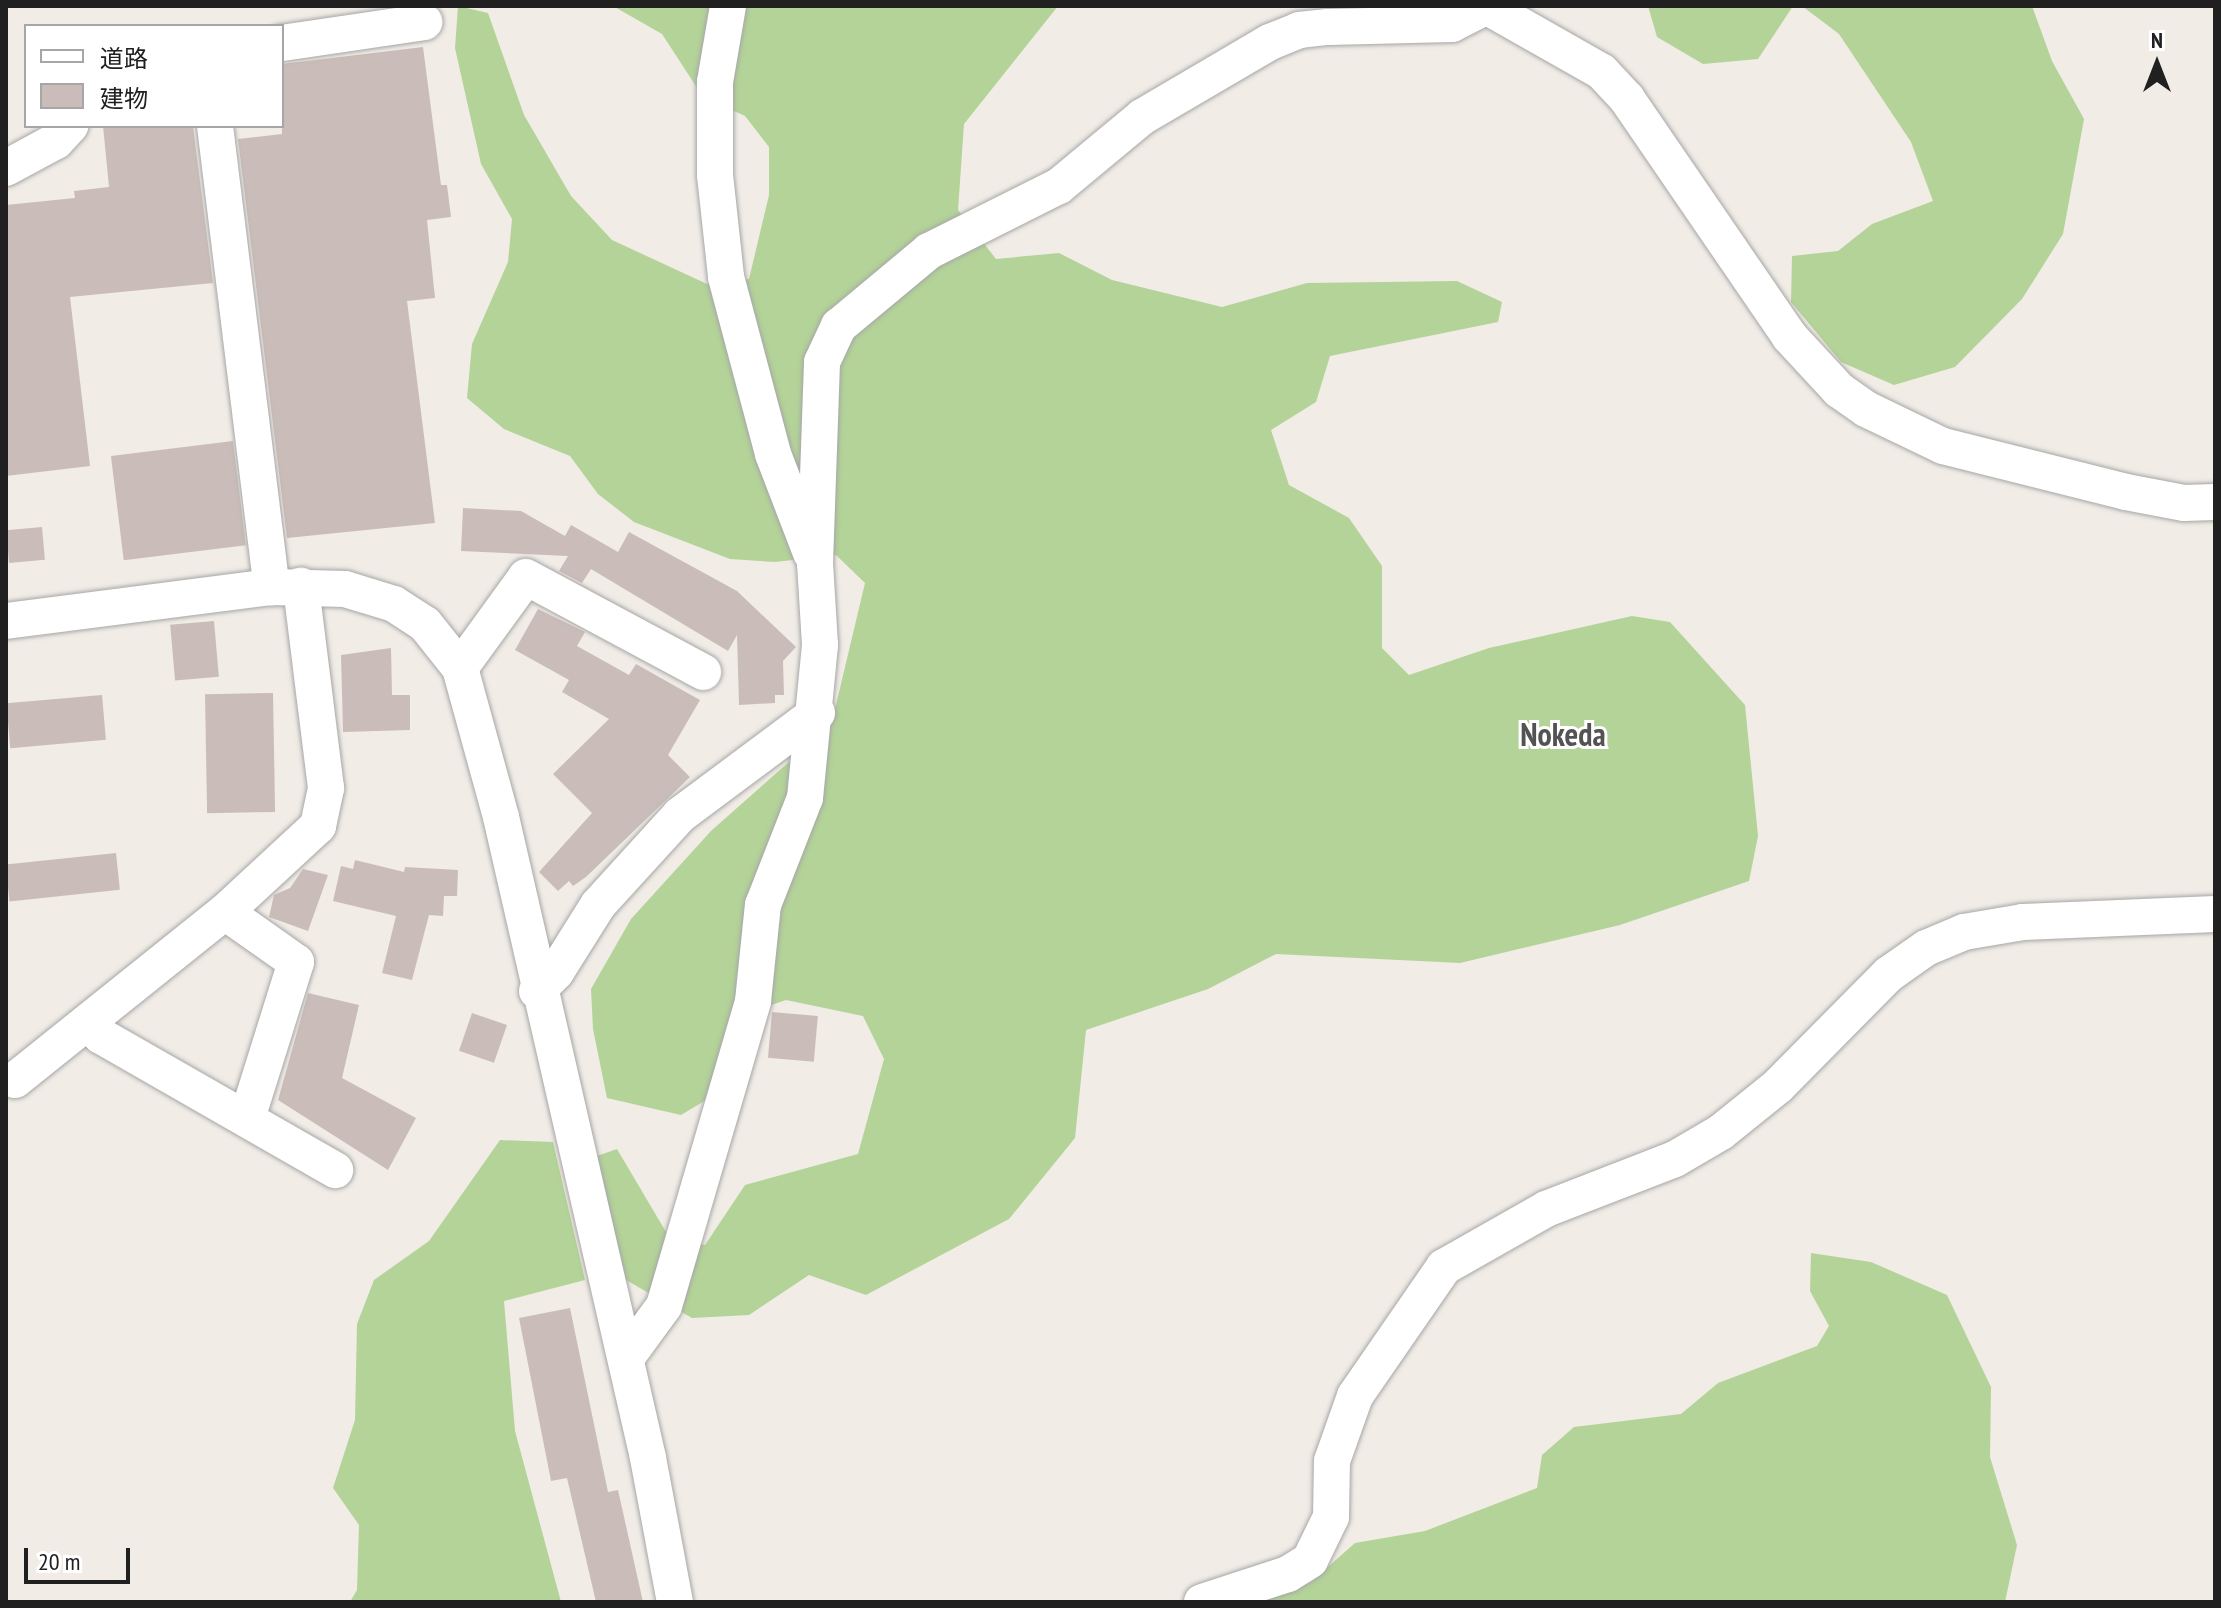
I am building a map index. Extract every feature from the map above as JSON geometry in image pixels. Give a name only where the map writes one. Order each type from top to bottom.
[{"type":"street","points":[[728,6],[715,97],[715,175],[726,277],[773,454],[815,563]]},
{"type":"street","points":[[626,1358],[664,1306],[753,1001],[763,905],[805,798],[817,713],[815,563],[822,362],[839,326],[874,292],[974,225],[1059,186],[1142,117],[1270,42],[1314,29],[1452,24],[1487,6],[1602,72],[1627,99],[1789,336],[1839,390],[1866,409],[1943,446],[2126,492],[2184,503],[2215,502]]},
{"type":"street","points":[[284,43],[424,22]]},
{"type":"street","points":[[6,168],[56,141],[68,128]]},
{"type":"street","points":[[15,1080],[225,912],[318,826],[326,788],[286,587],[215,128]]},
{"type":"street","points":[[460,668],[526,577],[703,672]]},
{"type":"street","points":[[6,621],[286,587],[345,589],[394,604],[425,624],[460,668],[488,758],[537,991],[626,1358],[675,1602]]},
{"type":"street","points":[[537,991],[556,972],[598,905],[680,815],[817,713]]},
{"type":"street","points":[[225,912],[296,962],[247,1118]]},
{"type":"street","points":[[1202,1602],[1288,1574],[1310,1560],[1331,1517],[1332,1461],[1355,1396],[1444,1267],[1546,1209],[1675,1159],[1721,1132],[1778,1086],[1889,974],[1926,948],[1964,932],[2023,922],[2215,914]]},
{"type":"street","points":[[88,1022],[101,1036],[335,1170]]},
{"type":"green space","points":[[458,6],[488,13],[524,115],[571,196],[612,240],[707,284],[749,279],[769,195],[769,147],[745,116],[703,97],[662,34],[613,6],[1058,6],[964,124],[958,210],[996,259],[1059,253],[1112,280],[1222,307],[1307,283],[1457,281],[1502,302],[1498,322],[1330,356],[1316,402],[1271,430],[1289,485],[1349,518],[1382,566],[1382,648],[1409,675],[1489,648],[1632,616],[1670,622],[1745,705],[1758,836],[1749,881],[1620,925],[1460,963],[1276,954],[1208,989],[1086,1030],[1075,1138],[1009,1219],[866,1295],[809,1275],[749,1315],[692,1318],[626,1280],[594,1157],[617,1149],[669,1237],[705,1245],[745,1185],[858,1154],[884,1059],[863,1016],[786,1000],[736,1017],[706,1100],[681,1115],[607,1098],[593,1029],[591,989],[631,919],[711,831],[799,753],[835,709],[865,583],[836,555],[775,562],[730,559],[634,522],[598,494],[570,456],[504,429],[467,398],[472,344],[508,262],[512,219],[481,164],[455,48]]},
{"type":"green space","points":[[1648,6],[1793,6],[1758,59],[1703,64],[1657,37]]},
{"type":"green space","points":[[1802,6],[2032,6],[2052,61],[2084,119],[2063,234],[2022,299],[1955,367],[1894,385],[1841,362],[1791,302],[1792,256],[1838,251],[1872,224],[1933,201],[1911,142],[1839,34]]},
{"type":"green space","points":[[500,1140],[553,1142],[585,1280],[504,1301],[515,1431],[561,1602],[350,1602],[357,1590],[359,1525],[333,1488],[355,1420],[357,1324],[374,1280],[429,1241]]},
{"type":"green space","points":[[1811,1253],[1871,1262],[1947,1295],[1991,1387],[1990,1457],[2017,1545],[2005,1602],[1254,1602],[1311,1582],[1355,1543],[1425,1531],[1537,1488],[1542,1455],[1574,1427],[1681,1414],[1718,1383],[1817,1346],[1829,1326],[1810,1291]]},
{"type":"building","points":[[423,47],[441,185],[447,185],[451,217],[427,220],[435,298],[407,301],[435,523],[287,538],[238,139],[282,134],[284,64]]},
{"type":"building","points":[[103,128],[193,128],[213,283],[70,297],[90,466],[6,476],[6,205],[75,198],[74,191],[109,187]]},
{"type":"building","points":[[233,441],[246,545],[124,560],[111,456]]},
{"type":"building","points":[[463,508],[521,511],[565,536],[571,525],[618,552],[629,532],[737,591],[796,647],[783,661],[784,695],[775,695],[775,703],[739,705],[737,635],[728,651],[591,569],[582,583],[559,571],[568,556],[461,551]]},
{"type":"building","points":[[42,527],[45,560],[9,563],[6,530]]},
{"type":"building","points":[[538,609],[585,632],[577,646],[629,675],[636,664],[700,700],[668,755],[690,777],[586,877],[573,886],[569,881],[558,891],[539,872],[592,813],[553,774],[609,719],[562,692],[569,680],[515,650]]},
{"type":"building","points":[[214,621],[219,677],[175,681],[170,625]]},
{"type":"building","points":[[391,648],[392,695],[410,695],[410,730],[343,732],[341,655]]},
{"type":"building","points":[[273,693],[275,812],[207,813],[205,694]]},
{"type":"building","points":[[102,695],[106,740],[10,748],[6,703]]},
{"type":"building","points":[[116,853],[120,890],[9,901],[6,865]]},
{"type":"building","points":[[355,860],[404,872],[405,867],[458,870],[457,896],[444,896],[443,916],[429,915],[412,980],[382,973],[396,916],[333,901],[341,866],[353,869]]},
{"type":"building","points":[[303,869],[328,875],[308,931],[269,917],[274,895],[290,888]]},
{"type":"building","points":[[308,993],[359,1005],[342,1078],[416,1118],[388,1170],[278,1100]]},
{"type":"building","points":[[772,1012],[818,1016],[814,1062],[768,1058]]},
{"type":"building","points":[[472,1013],[507,1025],[494,1063],[459,1051]]},
{"type":"building","points":[[570,1308],[608,1492],[618,1490],[643,1602],[596,1602],[567,1478],[551,1481],[519,1318]]},
{"type":"district","name":"Nokeda","points":[[1563,734]]}]
